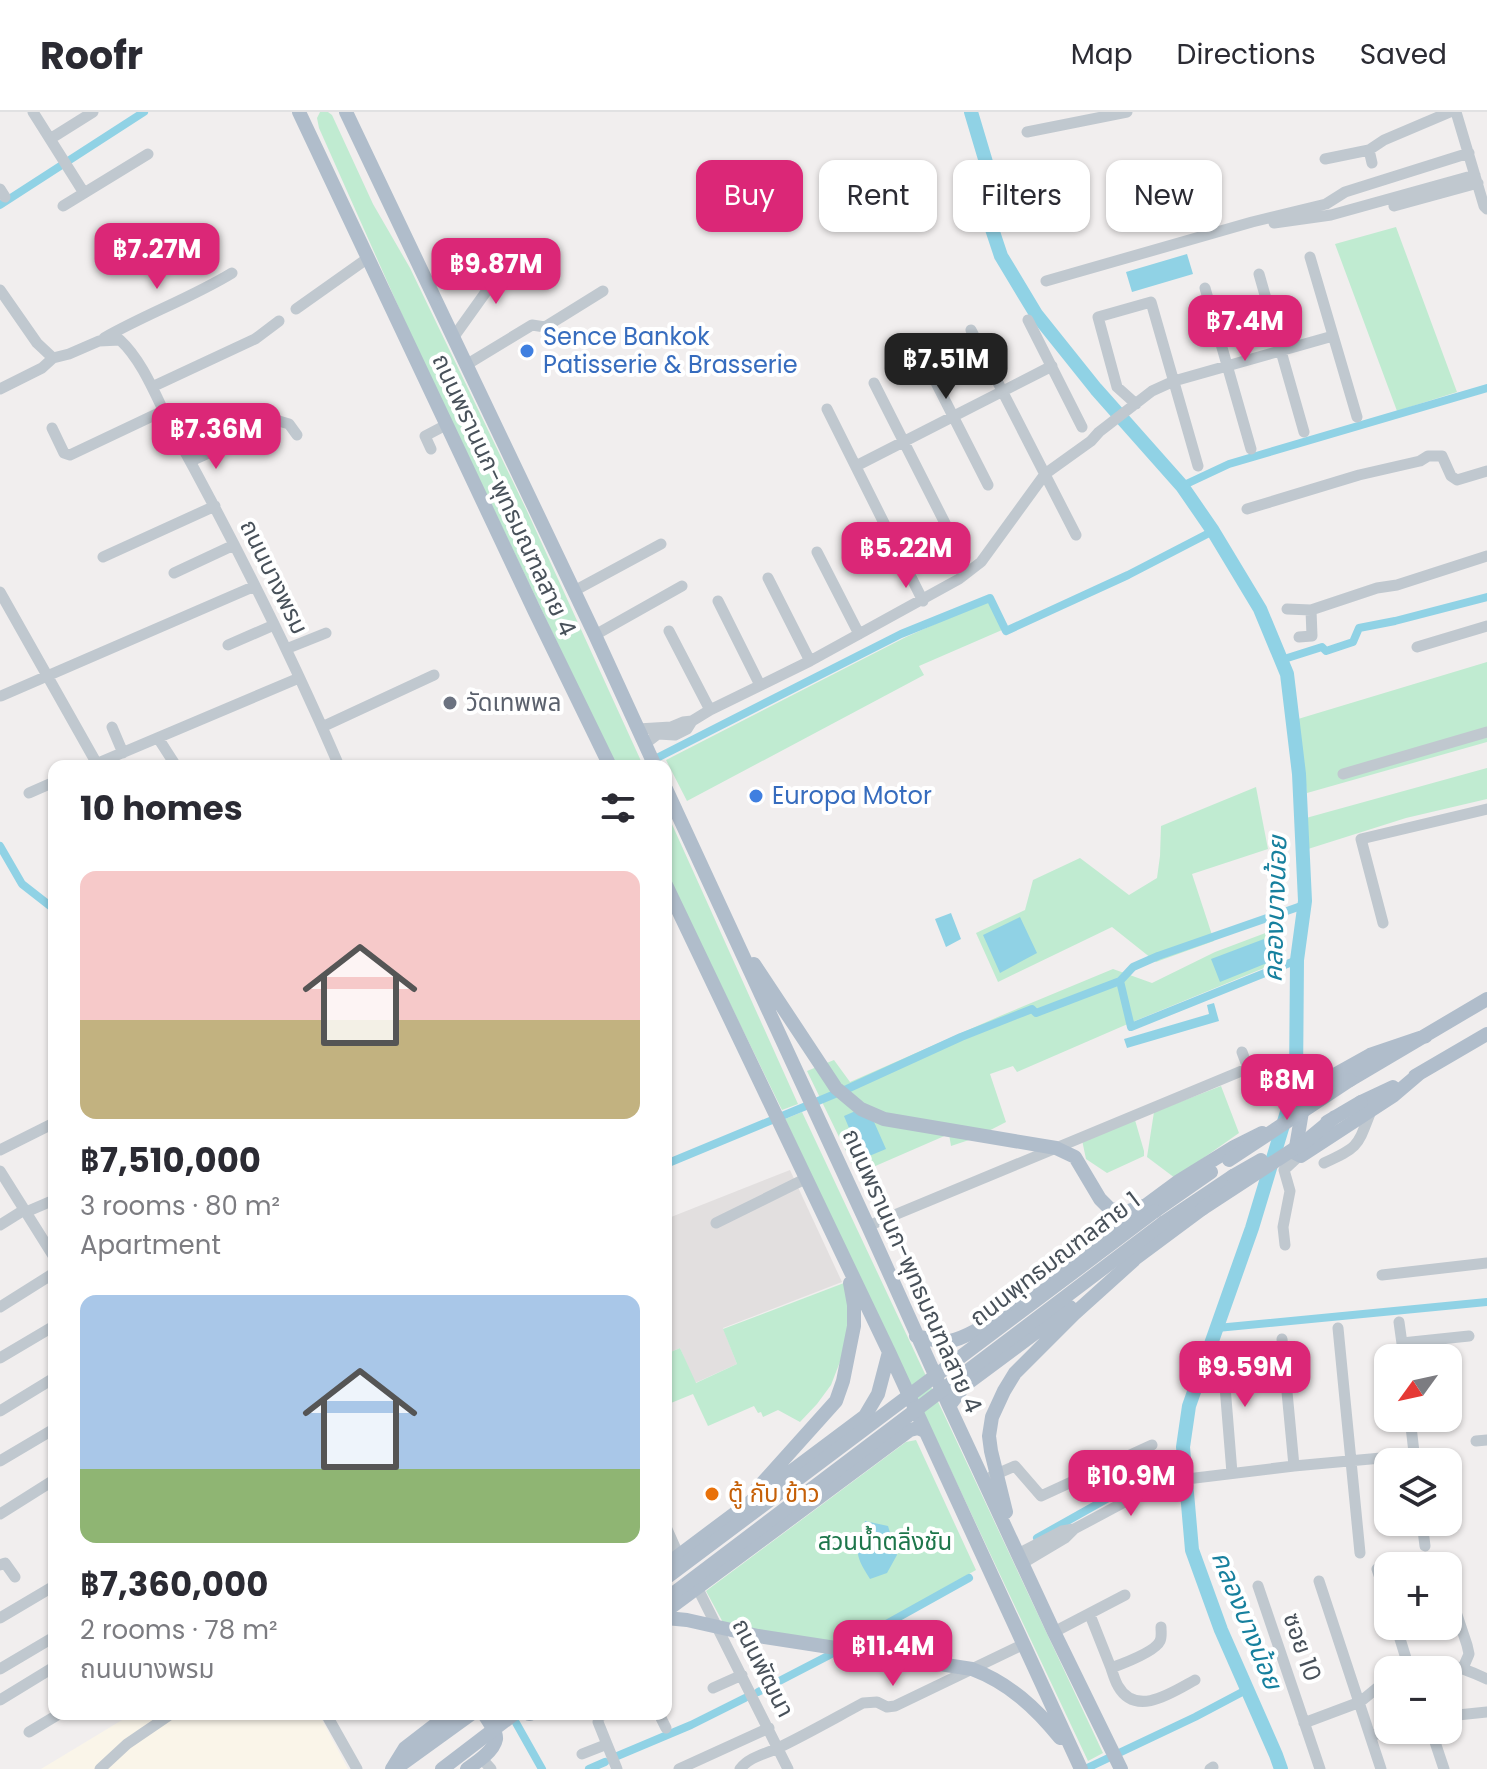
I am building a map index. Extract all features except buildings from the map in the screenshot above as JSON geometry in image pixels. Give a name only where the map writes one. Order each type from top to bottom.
[{"type":"main road","name":"ถนนพรานนก-พุทธมณฑลสาย 4","points":[[299,112],[607,760]]},
{"type":"main road","points":[[307,129],[307,115],[310,112]]},
{"type":"main road","name":"ถนนพรานนก-พุทธมณฑลสาย 4","points":[[346,112],[653,760]]},
{"type":"main road","name":"ถนนพรานนก-พุทธมณฑลสาย 4","points":[[672,802],[949,1406],[991,1477],[1018,1553],[1121,1769]]},
{"type":"main road","points":[[672,898],[889,1352],[1078,1763]]},
{"type":"main road","points":[[728,925],[840,1092],[861,1109],[884,1119],[1056,1148],[1075,1157],[1100,1199],[1110,1209],[1155,1213]]},
{"type":"main road","name":"ถนนพุทธมณฑลสาย 1","points":[[672,1594],[1231,1154],[1487,999]]},
{"type":"main road","points":[[1366,1106],[1299,1156],[1295,1151],[1307,1091],[1370,1055],[1426,1036]]},
{"type":"main road","name":"ถนนพุทธมณฑลสาย 1","points":[[672,1574],[1155,1213],[1233,1176],[1335,1117],[1366,1106],[1486,1036]]},
{"type":"main road","points":[[949,1406],[964,1386],[1202,1209],[1306,1141],[1335,1117]]},
{"type":"main road","points":[[916,1336],[945,1343],[961,1339],[1155,1213]]},
{"type":"main road","points":[[735,1514],[836,1401],[854,1326],[854,1305],[845,1259]]},
{"type":"main road","points":[[991,1477],[989,1436],[992,1417],[1015,1373],[1134,1260]]},
{"type":"main road","points":[[1007,1308],[1002,1327],[1010,1338],[1023,1342]]},
{"type":"main road","points":[[672,1561],[865,1416],[878,1394],[889,1352]]},
{"type":"main road","points":[[672,1606],[910,1430],[918,1428],[925,1431]]},
{"type":"main road","points":[[823,1447],[831,1445],[842,1451],[847,1461],[840,1480]]},
{"type":"main road","points":[[672,1619],[814,1645],[972,1669],[1017,1693],[1046,1720],[1078,1763]]},
{"type":"main road","points":[[394,1769],[405,1748],[441,1720]]},
{"type":"main road","points":[[394,1769],[463,1720]]},
{"type":"main road","points":[[467,1769],[487,1764],[496,1739],[487,1720]]},
{"type":"main road","points":[[442,1769],[506,1720]]},
{"type":"street","points":[[33,112],[84,193]]},
{"type":"street","points":[[50,139],[93,112]]},
{"type":"street","points":[[1027,132],[1127,112]]},
{"type":"street","points":[[1325,159],[1371,156],[1384,140],[1453,112],[1487,209]]},
{"type":"street","points":[[1046,281],[1326,204],[1345,192],[1469,153]]},
{"type":"street","points":[[63,206],[148,154]]},
{"type":"street","points":[[1378,211],[1477,179]]},
{"type":"street","points":[[1221,237],[1270,224],[1331,215],[1477,179]]},
{"type":"street","points":[[1310,257],[1357,417]]},
{"type":"street","points":[[296,309],[368,258]]},
{"type":"street","points":[[453,338],[488,289],[529,263]]},
{"type":"street","points":[[0,389],[42,368],[53,358],[99,341],[232,273]]},
{"type":"street","points":[[1259,274],[1304,432]]},
{"type":"street","points":[[1205,288],[1251,449]]},
{"type":"street","points":[[0,290],[37,343],[53,358]]},
{"type":"street","points":[[466,365],[532,325],[545,327],[603,291]]},
{"type":"street","points":[[1136,404],[1117,387],[1098,317],[1151,302],[1198,466]]},
{"type":"street","points":[[1028,320],[1082,427]]},
{"type":"street","points":[[152,387],[255,339],[279,321]]},
{"type":"street","points":[[971,330],[1076,535]]},
{"type":"street","points":[[638,729],[671,727],[692,721],[923,601],[959,579],[981,562],[1045,474],[1152,391],[1174,381],[1333,336]]},
{"type":"street","name":"ถนนบางพรม","points":[[99,341],[120,340],[129,348],[152,387],[255,586],[336,760]]},
{"type":"street","points":[[924,359],[988,485]]},
{"type":"street","points":[[856,466],[1052,366]]},
{"type":"street","points":[[874,383],[950,533]]},
{"type":"street","points":[[827,409],[923,601]]},
{"type":"street","points":[[52,428],[64,453],[70,455],[163,411]]},
{"type":"street","points":[[191,461],[279,421],[289,424],[297,435]]},
{"type":"street","points":[[431,449],[425,436],[446,425]]},
{"type":"street","points":[[1247,509],[1359,475],[1420,461],[1428,456],[1442,456],[1451,476],[1457,480],[1487,471]]},
{"type":"street","points":[[103,557],[215,506]]},
{"type":"street","points":[[574,591],[661,544]]},
{"type":"street","points":[[174,573],[234,545]]},
{"type":"street","points":[[817,552],[859,634]]},
{"type":"street","points":[[1287,609],[1311,610],[1487,556]]},
{"type":"street","points":[[768,578],[810,661]]},
{"type":"street","points":[[1,696],[255,586]]},
{"type":"street","points":[[595,635],[682,586]]},
{"type":"street","points":[[0,592],[91,760]]},
{"type":"street","points":[[718,601],[760,685]]},
{"type":"street","points":[[1299,637],[1312,636],[1311,610]]},
{"type":"street","points":[[228,645],[274,625]]},
{"type":"street","points":[[1417,647],[1487,626]]},
{"type":"street","points":[[669,631],[710,710]]},
{"type":"street","points":[[286,649],[326,633]]},
{"type":"street","points":[[322,727],[434,675]]},
{"type":"street","points":[[106,760],[299,678]]},
{"type":"street","points":[[645,744],[658,734],[675,735],[687,729],[692,721]]},
{"type":"street","points":[[112,727],[123,753]]},
{"type":"street","points":[[1343,774],[1487,732]]},
{"type":"street","points":[[158,738],[172,760]]},
{"type":"street","points":[[29,793],[48,785]]},
{"type":"street","points":[[1383,923],[1361,839],[1487,809]]},
{"type":"street","points":[[868,1226],[1252,1066],[1242,1052]]},
{"type":"street","points":[[1324,1163],[1351,1150],[1361,1138],[1366,1106]]},
{"type":"street","points":[[0,1150],[48,1126]]},
{"type":"street","points":[[1285,1245],[1283,1227],[1290,1191],[1284,1170],[1299,1156]]},
{"type":"street","points":[[0,1171],[48,1247]]},
{"type":"street","points":[[716,1223],[807,1178]]},
{"type":"street","points":[[0,1225],[48,1202]]},
{"type":"street","points":[[1382,1275],[1487,1263]]},
{"type":"street","points":[[0,1307],[48,1277]]},
{"type":"street","points":[[1399,1322],[1402,1343],[1469,1336]]},
{"type":"street","points":[[1338,1328],[1360,1553]]},
{"type":"street","points":[[0,1358],[48,1330]]},
{"type":"street","points":[[1282,1339],[1294,1466]]},
{"type":"street","points":[[1222,1349],[1232,1473]]},
{"type":"street","points":[[0,1411],[48,1382]]},
{"type":"street","points":[[0,1461],[48,1433]]},
{"type":"street","points":[[991,1477],[1015,1466],[1041,1496],[1152,1445]]},
{"type":"street","points":[[1018,1553],[1062,1531],[1074,1529],[1162,1482],[1374,1460]]},
{"type":"street","points":[[0,1514],[48,1484]]},
{"type":"street","points":[[1424,1536],[1425,1546]]},
{"type":"street","points":[[672,1540],[679,1556]]},
{"type":"street","points":[[2,1561],[15,1577]]},
{"type":"street","points":[[1319,1581],[1381,1769]]},
{"type":"street","name":"ซอย 10","points":[[1258,1586],[1320,1769]]},
{"type":"street","name":"ถนนพัฒนา","points":[[697,1587],[788,1769]]},
{"type":"street","points":[[0,1618],[48,1590]]},
{"type":"street","points":[[1054,1632],[1125,1595]]},
{"type":"street","points":[[1090,1615],[1118,1687],[1126,1695],[1145,1702],[1160,1699],[1195,1680]]},
{"type":"street","points":[[1111,1668],[1158,1645],[1161,1627]]},
{"type":"street","points":[[1462,1630],[1469,1654],[1463,1668],[1487,1679]]},
{"type":"street","points":[[0,1669],[48,1641]]},
{"type":"street","points":[[740,1769],[752,1759],[863,1703],[895,1706],[1024,1644]]},
{"type":"street","points":[[0,1700],[48,1671]]},
{"type":"street","points":[[713,1688],[742,1675]]},
{"type":"street","points":[[1304,1723],[1360,1702],[1374,1690]]},
{"type":"street","points":[[1462,1715],[1487,1712]]},
{"type":"street","points":[[29,1732],[49,1720]]},
{"type":"street","points":[[100,1769],[127,1744],[162,1720]]},
{"type":"street","points":[[329,1720],[357,1769]]},
{"type":"street","points":[[598,1720],[605,1745],[617,1769]]},
{"type":"street","points":[[662,1720],[666,1728]]},
{"type":"street","points":[[679,1769],[769,1728]]},
{"type":"street","points":[[1436,1744],[1444,1769]]},
{"type":"street","points":[[582,1754],[605,1745]]},
{"type":"shaded area","points":[[790,1170],[842,1282],[723,1328],[737,1364],[695,1383],[680,1348],[672,1351],[672,1217]]},
{"type":"shaded area","points":[[122,1720],[322,1720],[348,1769],[41,1769]]},
{"type":"green space","points":[[320,112],[332,115],[373,204],[410,268],[527,511],[641,760],[613,760],[415,344],[317,118]]},
{"type":"green space","points":[[1396,227],[1457,392],[1397,411],[1335,244]]},
{"type":"green space","points":[[989,600],[1002,630],[919,666],[924,675],[687,801],[672,772],[672,760],[666,760],[906,637]]},
{"type":"green space","points":[[1487,662],[1487,742],[1307,793],[1298,719]]},
{"type":"green space","points":[[1487,768],[1487,799],[1406,818],[1308,849],[1306,818]]},
{"type":"green space","points":[[1256,787],[1268,849],[1192,874],[1214,941],[1156,962],[1112,927],[998,982],[976,933],[1025,910],[1033,880],[1080,858],[1129,895],[1157,878],[1161,826]]},
{"type":"green space","points":[[672,824],[798,1104],[782,1110],[672,885]]},
{"type":"green space","points":[[1276,929],[1286,959],[1017,1072],[1013,1066],[990,1074],[1006,1122],[951,1146],[949,1134],[857,1174],[807,1071],[834,1060],[850,1082],[1113,969],[1152,983],[1215,952]]},
{"type":"green space","points":[[1221,1086],[1239,1133],[1175,1178],[1147,1157],[1154,1112]]},
{"type":"green space","points":[[802,1112],[1103,1753],[1088,1761],[785,1119]]},
{"type":"green space","points":[[1135,1120],[1144,1156],[1107,1173],[1086,1159],[1082,1140]]},
{"type":"green space","points":[[844,1283],[854,1305],[843,1354],[831,1385],[800,1422],[778,1410],[763,1417],[754,1406],[708,1426],[693,1394],[672,1403],[672,1351],[680,1348],[696,1383],[737,1364],[723,1329]]},
{"type":"green space","name":"สวนน้ำตลิ่งชัน","points":[[916,1440],[976,1570],[836,1649],[726,1628],[706,1591],[906,1442]]},
{"type":"water","points":[[1187,254],[1193,274],[1132,292],[1126,272]]},
{"type":"water","points":[[951,913],[961,939],[946,947],[935,919]]},
{"type":"water","points":[[1020,917],[1037,953],[1000,973],[983,935]]},
{"type":"water","points":[[1264,939],[1272,961],[1220,982],[1211,959]]},
{"type":"water","points":[[1214,1003],[1219,1021],[1127,1048],[1124,1039],[1209,1014],[1207,1005]]},
{"type":"water","points":[[867,1106],[886,1149],[862,1159],[844,1116]]},
{"type":"water","points":[[865,1521],[888,1526],[897,1555],[887,1573],[870,1579],[858,1552]]},
{"type":"waterway","points":[[0,205],[144,112]]},
{"type":"waterway","name":"คลองบางน้อย","points":[[971,112],[988,169],[992,229],[1001,256],[1036,314],[1096,389],[1182,486],[1213,531],[1260,609],[1287,674],[1299,774],[1305,901],[1297,960],[1296,1082],[1252,1228],[1189,1406],[1183,1447],[1192,1550],[1221,1630],[1281,1769]]},
{"type":"waterway","points":[[1182,486],[1229,464],[1487,388]]},
{"type":"waterway","points":[[653,760],[901,634],[990,598],[1006,631],[1128,575],[1213,531]]},
{"type":"waterway","points":[[1281,660],[1322,647],[1326,651],[1353,642],[1359,628],[1487,597]]},
{"type":"waterway","points":[[0,846],[22,884],[48,904]]},
{"type":"waterway","points":[[1120,981],[1133,967],[1158,956],[1304,905]]},
{"type":"waterway","points":[[672,1162],[1032,1009],[1036,1013],[1120,981],[1131,1027],[1297,960]]},
{"type":"waterway","points":[[1217,1328],[1487,1302]]},
{"type":"waterway","points":[[1037,1538],[1162,1468],[1185,1467]]},
{"type":"waterway","points":[[758,1692],[969,1578]]},
{"type":"waterway","points":[[1085,1769],[1248,1689]]},
{"type":"waterway","points":[[615,1757],[745,1698]]},
{"type":"waterway","points":[[514,1720],[542,1769]]},
{"type":"waterway","points":[[589,1769],[605,1762]]},
{"type":"place","name":"Sence Bankok Patisserie & Brasserie","points":[[527,351]]},
{"type":"place","name":"วัดเทพพล","points":[[450,703]]},
{"type":"place","name":"Europa Motor","points":[[756,796]]},
{"type":"place","name":"ตู้ กับ ข้าว","points":[[712,1494]]}]
